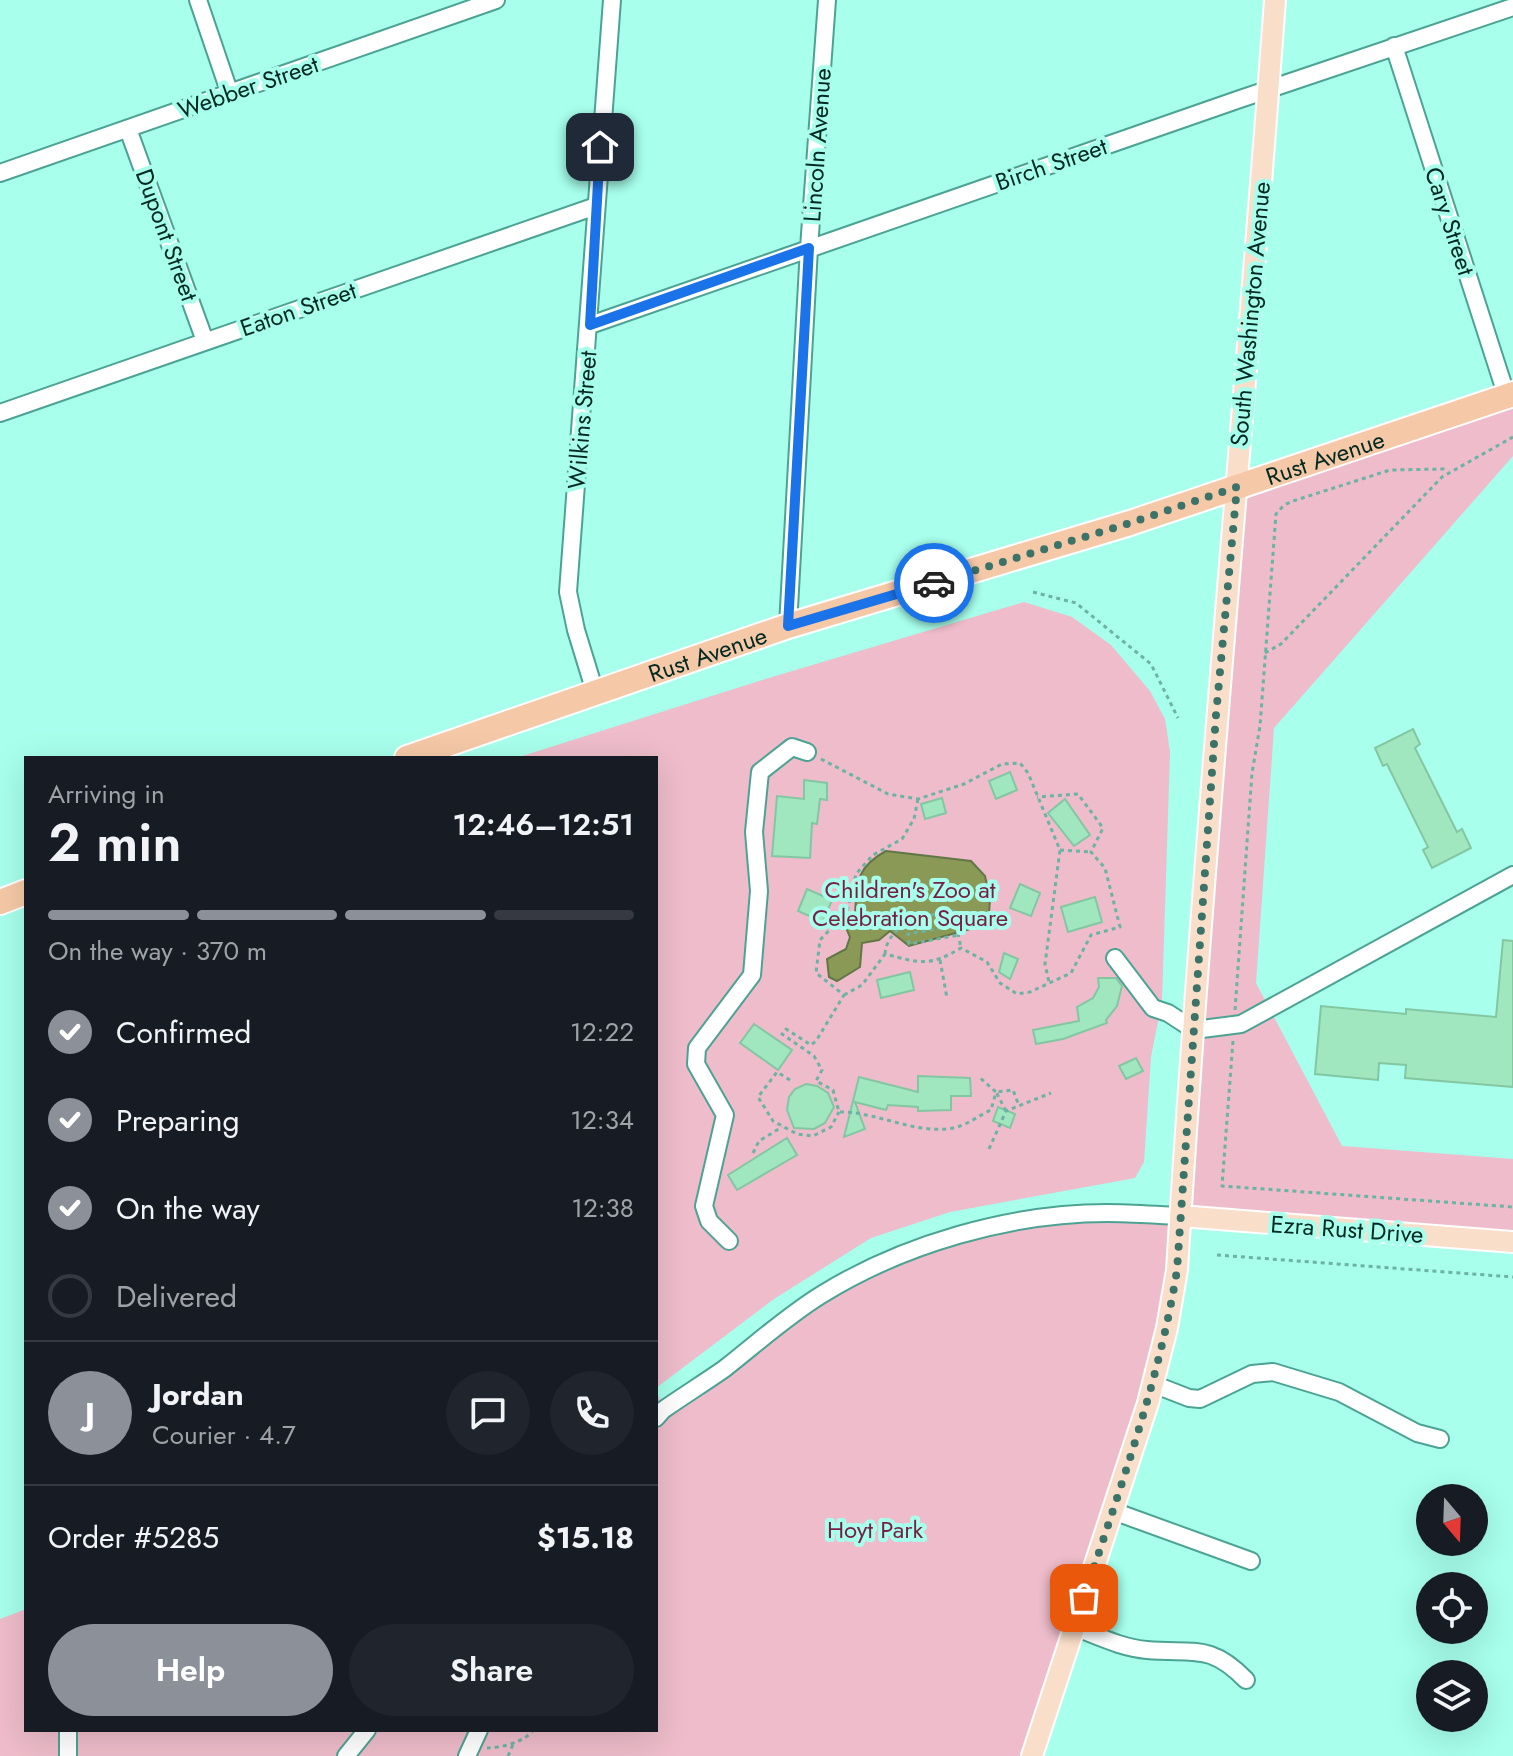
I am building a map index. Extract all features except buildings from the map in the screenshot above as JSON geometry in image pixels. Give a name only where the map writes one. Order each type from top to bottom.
[{"type":"highway","name":"Rust Avenue","points":[[413,756],[788,626],[997,564],[1510,395]]},
{"type":"highway","points":[[0,902],[24,893]]},
{"type":"main road","name":"South Washington Avenue","points":[[1032,1756],[1153,1384],[1177,1270],[1219,684],[1275,0]]},
{"type":"main road","name":"Ezra Rust Drive","points":[[1180,1216],[1513,1242]]},
{"type":"street","points":[[198,0],[230,94]]},
{"type":"street","name":"Webber Street","points":[[0,173],[230,94],[452,7],[496,0]]},
{"type":"street","name":"Wilkins Street","points":[[595,692],[568,592],[612,0]]},
{"type":"street","name":"Lincoln Avenue","points":[[788,626],[809,248],[827,0]]},
{"type":"street","name":"Birch Street","points":[[590,325],[1513,7]]},
{"type":"street","name":"Cary Street","points":[[1394,46],[1510,395]]},
{"type":"street","name":"Dupont Street","points":[[128,129],[205,341]]},
{"type":"street","name":"Eaton Street","points":[[0,413],[596,206]]},
{"type":"street","points":[[729,1241],[709,1221],[704,1206],[725,1115],[696,1064],[697,1048],[752,975],[759,891],[754,832],[760,772],[792,747],[807,752]]},
{"type":"street","points":[[1115,958],[1153,1008],[1168,1013],[1194,1030],[1241,1024],[1513,875]]},
{"type":"street","points":[[658,1416],[821,1295],[871,1268],[926,1245],[986,1229],[1047,1218],[1105,1213],[1180,1216]]},
{"type":"street","points":[[1153,1384],[1200,1399],[1252,1374],[1273,1372],[1339,1392],[1417,1433],[1440,1439]]},
{"type":"street","points":[[1113,1511],[1251,1561]]},
{"type":"street","points":[[1074,1627],[1130,1647],[1209,1653],[1223,1659],[1246,1680]]},
{"type":"street","points":[[68,1732],[68,1756]]},
{"type":"street","points":[[346,1756],[365,1732]]},
{"type":"street","points":[[469,1751],[478,1732]]},
{"type":"path","points":[[1265,653],[1281,644],[1448,471],[1513,437]]},
{"type":"path","points":[[1448,471],[1390,470],[1284,505],[1275,520],[1260,726],[1252,773],[1222,1186],[1513,1207]]},
{"type":"path","points":[[1033,592],[1076,603],[1151,664],[1178,718]]},
{"type":"path","points":[[807,752],[888,794],[918,799],[964,784],[1002,764],[1020,763],[1028,773],[1060,850],[1045,964],[1050,983]]},
{"type":"path","points":[[1037,797],[1078,794],[1103,828],[1091,852]]},
{"type":"path","points":[[844,995],[816,973],[820,940],[847,912],[856,874],[873,855],[902,839],[914,819],[918,799]]},
{"type":"path","points":[[961,948],[987,962],[1000,983],[1017,994],[1030,992],[1071,973],[1091,935],[1120,927],[1105,868],[1091,852],[1060,850]]},
{"type":"path","points":[[790,1080],[777,1072],[758,1097],[773,1121],[797,1134],[813,1136],[831,1127],[839,1112],[833,1090],[816,1081],[822,1070],[814,1056],[782,1034],[786,1029],[811,1045],[816,1041],[844,995],[862,985],[885,954],[886,944],[902,925],[953,909],[961,948]]},
{"type":"path","points":[[957,925],[908,934],[909,944],[959,935]]},
{"type":"path","points":[[885,954],[917,962],[940,960],[961,948]]},
{"type":"path","points":[[940,960],[947,998]]},
{"type":"path","points":[[978,1076],[996,1092],[1006,1111]]},
{"type":"path","points":[[996,1092],[1013,1090],[1019,1106]]},
{"type":"path","points":[[839,1112],[860,1111],[924,1128],[956,1127],[991,1110],[996,1092]]},
{"type":"path","points":[[989,1149],[1006,1111],[1051,1093]]},
{"type":"path","points":[[753,1153],[759,1141],[783,1126]]},
{"type":"path","points":[[1217,1255],[1513,1277]]},
{"type":"path","points":[[469,1751],[514,1742],[529,1737],[532,1732]]},
{"type":"path","points":[[508,1756],[514,1742]]},
{"type":"green space","points":[[1513,394],[1513,456],[1274,728],[1256,983],[1342,1146],[1513,1159],[1513,1242],[1180,1216],[1237,487]]},
{"type":"green space","name":"Children's Zoo at Celebration Square","points":[[1024,602],[1072,617],[1111,645],[1150,691],[1165,719],[1170,752],[1162,1001],[1151,1057],[1144,1162],[1135,1178],[950,1212],[871,1238],[774,1299],[658,1386],[658,756],[522,756]]},
{"type":"green space","name":"Hoyt Park","points":[[1180,1216],[1167,1328],[1032,1756],[0,1756],[0,1619],[24,1610],[24,1732],[658,1732],[658,1395],[663,1409],[871,1268],[1047,1218]]},
{"type":"shaded area","points":[[886,851],[971,861],[985,876],[990,898],[989,914],[970,929],[909,946],[890,931],[879,940],[862,943],[860,967],[837,981],[829,977],[827,959],[846,949],[850,937],[844,923],[855,914],[860,877],[869,863]]},
{"type":"way so far","points":[[934,583],[1237,487],[1216,715],[1177,1270],[1167,1328],[1148,1403],[1084,1598]]},
{"type":"route","points":[[600,147],[590,325],[809,248],[788,626],[934,583]]}]
